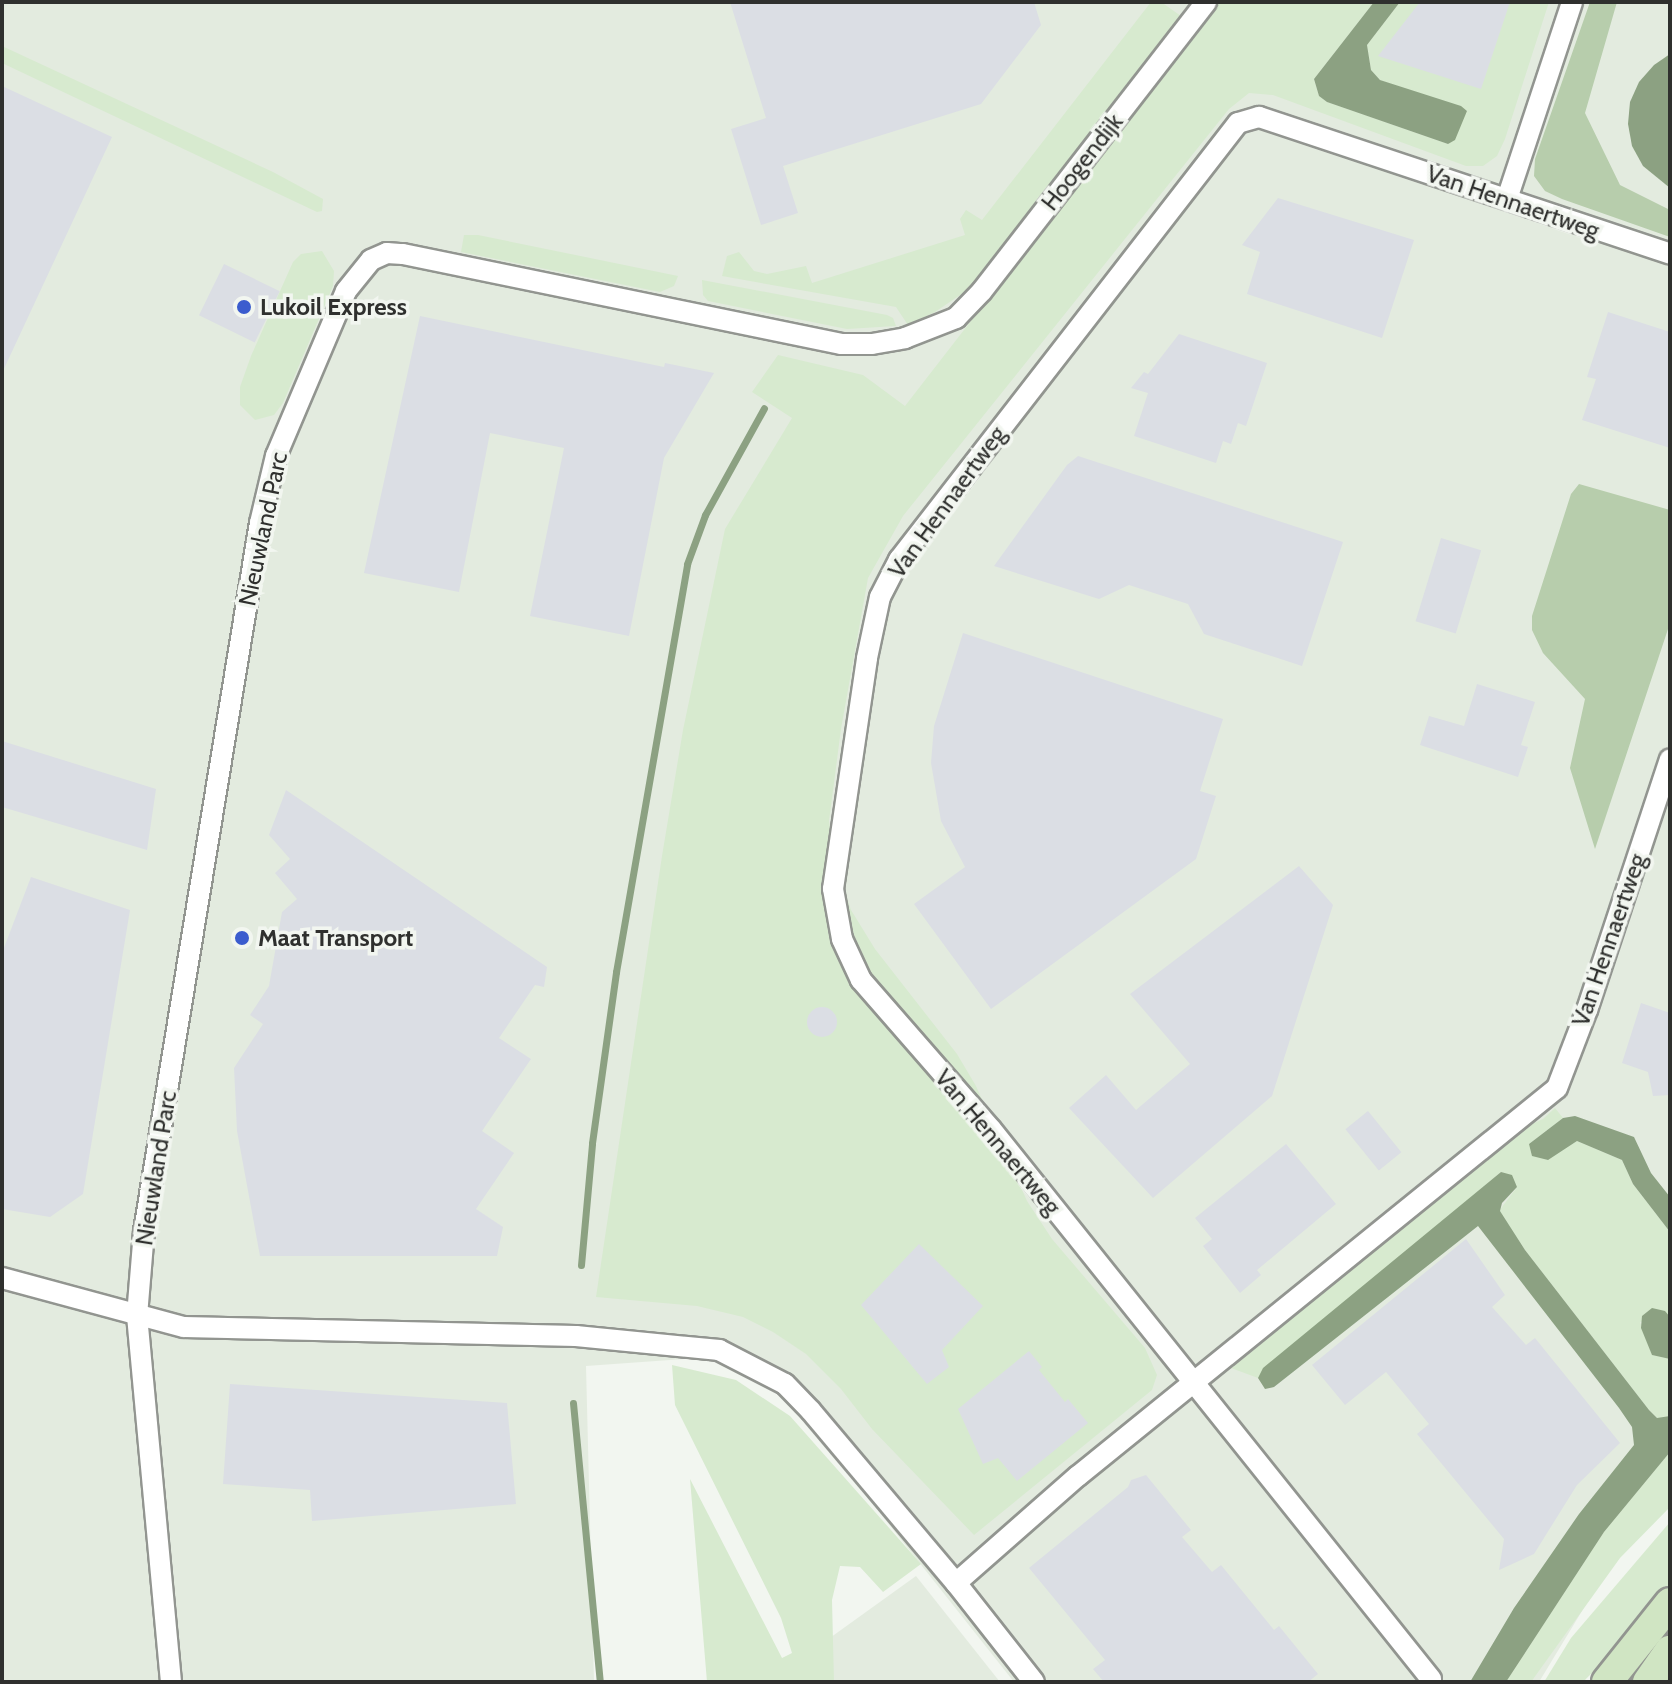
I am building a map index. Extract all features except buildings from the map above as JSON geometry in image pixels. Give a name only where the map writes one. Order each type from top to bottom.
[{"type":"main road","points":[[1607,1682],[1670,1603]]},
{"type":"main road","points":[[1648,1682],[1670,1651]]},
{"type":"street","name":"Hoogendijk","points":[[956,318],[982,291],[1206,2]]},
{"type":"street","points":[[1507,199],[1572,2]]},
{"type":"street","name":"Van Hennaertweg","points":[[1431,1679],[991,1129],[861,980],[842,939],[833,889],[867,658],[880,597],[899,560],[1238,123],[1259,117],[1670,254]]},
{"type":"street","name":"Nieuwland Parc","points":[[171,1682],[137,1316],[144,1231],[260,523],[276,456],[340,303],[361,269],[371,260],[387,253],[841,344],[872,344],[905,338],[956,318]]},
{"type":"street","name":"Van Hennaertweg","points":[[956,1583],[1012,1532],[1193,1382],[1557,1088],[1587,1010],[1670,759]]},
{"type":"street","points":[[2,1278],[184,1327],[576,1336],[719,1350],[785,1384],[956,1583],[1034,1682]]},
{"type":"shaded area","points":[[2,2],[1670,2],[1670,1496],[1631,1530],[1539,1682],[1014,1682],[754,1354],[586,1366],[594,1682],[2,1682]]},
{"type":"shaded area","points":[[1151,2],[1161,2],[1181,16],[969,289],[935,312],[908,325],[896,307],[722,276],[727,256],[739,252],[754,271],[767,274],[806,266],[812,283],[965,235],[960,219],[966,210],[982,220]]},
{"type":"shaded area","points":[[1218,2],[1374,2],[1314,79],[1319,96],[1327,102],[1448,144],[1467,111],[1380,80],[1371,70],[1367,45],[1400,2],[1549,2],[1505,139],[1497,156],[1483,166],[1466,166],[1273,95],[1249,93],[1229,109],[903,516],[868,578],[841,729],[829,821],[835,862],[851,910],[875,949],[957,1054],[976,1086],[1027,1201],[1052,1239],[1145,1348],[1157,1375],[1152,1390],[974,1535],[872,1429],[841,1389],[806,1354],[773,1332],[743,1317],[697,1306],[596,1297],[662,856],[683,730],[725,529],[792,418],[752,392],[778,355],[863,375],[905,406]]},
{"type":"shaded area","points":[[1374,2],[1400,2],[1367,45],[1371,70],[1380,80],[1461,106],[1467,111],[1455,140],[1448,144],[1327,102],[1319,96],[1314,79]]},
{"type":"shaded area","points":[[1590,2],[1617,2],[1585,113],[1620,185],[1670,210],[1670,237],[1562,199],[1545,191],[1534,176],[1535,159]]},
{"type":"shaded area","points":[[2,46],[273,172],[323,199],[322,211],[317,212],[2,63]]},
{"type":"shaded area","points":[[1670,54],[1670,188],[1643,166],[1632,146],[1628,124],[1630,102],[1639,82],[1654,65]]},
{"type":"shaded area","points":[[464,235],[478,235],[678,276],[674,286],[660,292],[461,252]]},
{"type":"shaded area","points":[[322,251],[334,271],[333,286],[283,403],[274,415],[255,420],[240,405],[240,387],[251,356],[293,262],[301,254]]},
{"type":"shaded area","points":[[702,280],[887,315],[893,318],[896,326],[847,329],[708,301],[703,295]]},
{"type":"shaded area","points":[[1579,484],[1670,510],[1670,623],[1595,849],[1570,768],[1585,699],[1543,653],[1532,630],[1532,616],[1571,494]]},
{"type":"shaded area","points":[[1555,1108],[1563,1118],[1529,1144],[1547,1160],[1577,1141],[1622,1160],[1633,1184],[1670,1232],[1670,1317],[1640,1322],[1652,1355],[1670,1359],[1670,1416],[1663,1420],[1649,1410],[1525,1250],[1499,1211],[1517,1187],[1501,1172],[1258,1378],[1231,1368],[1525,1127],[1543,1119]]},
{"type":"shaded area","points":[[1575,1116],[1634,1137],[1651,1173],[1670,1197],[1670,1232],[1633,1184],[1622,1160],[1577,1141],[1548,1160],[1532,1156],[1529,1144],[1563,1118]]},
{"type":"shaded area","points":[[1501,1172],[1512,1175],[1517,1187],[1502,1203],[1500,1211],[1525,1250],[1649,1410],[1657,1418],[1670,1416],[1670,1452],[1604,1532],[1506,1682],[1470,1682],[1514,1608],[1579,1514],[1634,1445],[1632,1427],[1619,1408],[1478,1226],[1274,1387],[1265,1389],[1258,1378],[1263,1368]]},
{"type":"shaded area","points":[[1652,1308],[1665,1311],[1670,1317],[1670,1359],[1652,1355],[1641,1328],[1642,1316]]},
{"type":"shaded area","points":[[672,1365],[736,1380],[790,1416],[921,1564],[883,1592],[860,1567],[840,1566],[832,1600],[834,1682],[707,1682],[690,1479],[782,1658],[792,1653],[781,1618],[675,1405]]},
{"type":"shaded area","points":[[1670,1452],[1670,1507],[1620,1558],[1531,1682],[1506,1682],[1604,1532]]},
{"type":"shaded area","points":[[1670,1522],[1670,1594],[1583,1682],[1544,1682],[1571,1638]]},
{"type":"shaded area","points":[[916,1576],[1000,1682],[770,1682],[770,1681]]},
{"type":"waterway","points":[[581,1265],[592,1143],[616,972],[687,564],[705,515],[764,408]]},
{"type":"waterway","points":[[573,1403],[600,1682]]},
{"type":"place","name":"Lukoil Express","points":[[244,307]]},
{"type":"place","name":"Maat Transport","points":[[242,938]]}]
